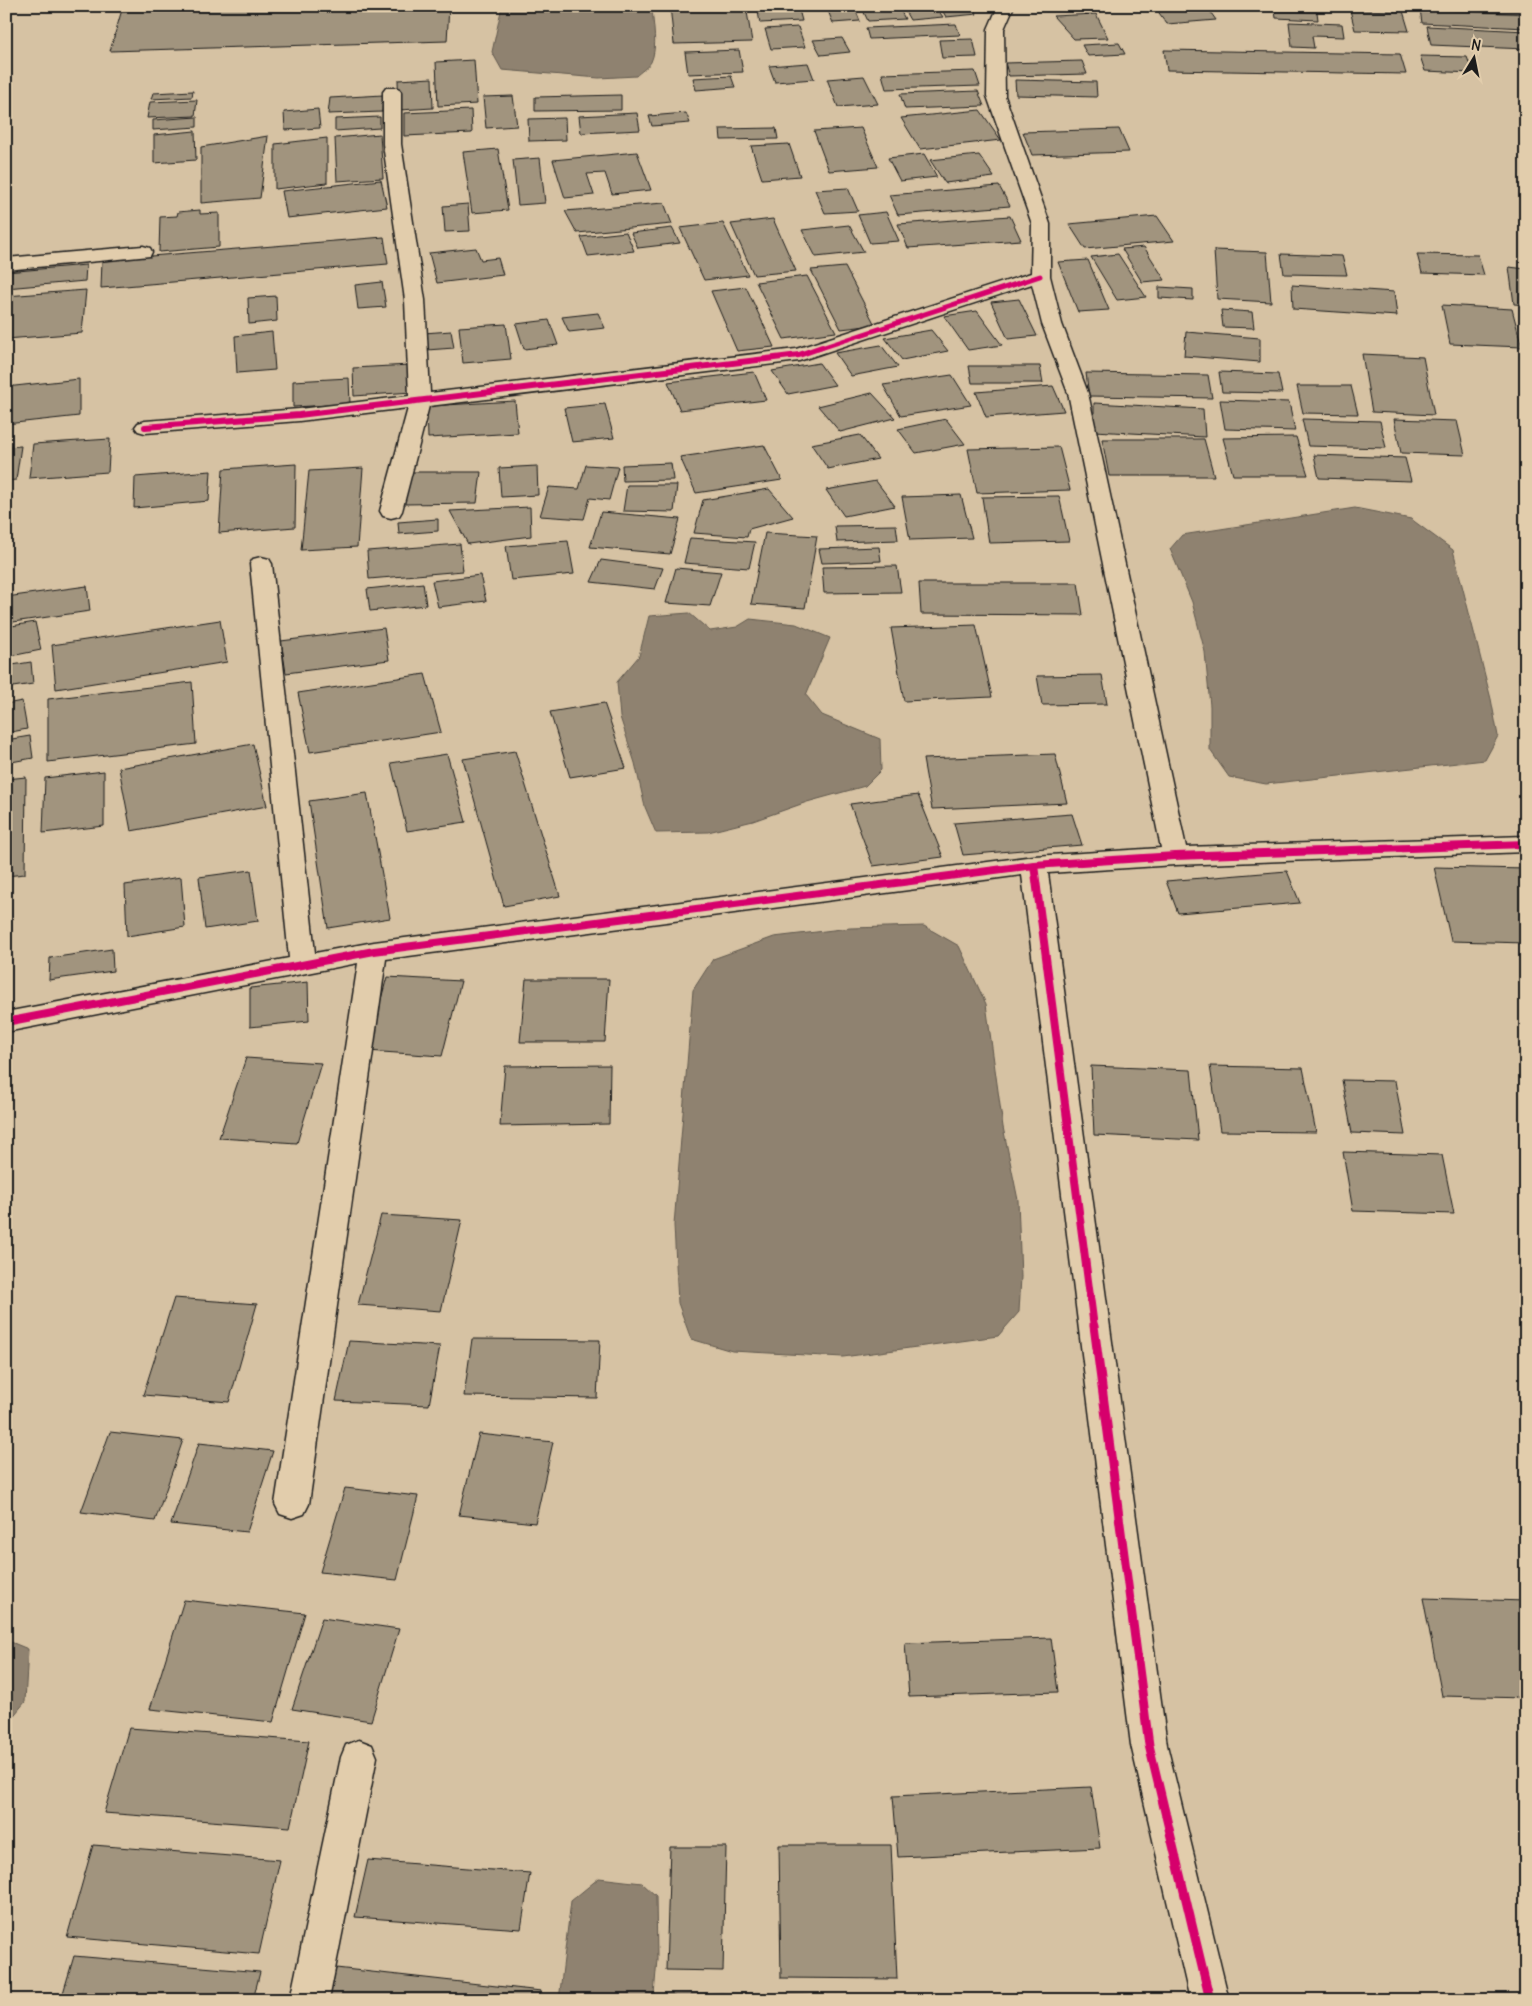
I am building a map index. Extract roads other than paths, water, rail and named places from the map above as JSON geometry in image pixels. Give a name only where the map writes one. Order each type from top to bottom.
[{"type":"street","points":[[1006,6],[996,29],[996,96],[1041,224],[1040,276],[1052,324],[1078,393],[1175,856]]},
{"type":"street","points":[[391,511],[420,401],[415,300],[392,144],[392,92]]},
{"type":"street","points":[[6,264],[143,252]]},
{"type":"street","points":[[145,427],[299,415],[799,355],[873,331],[961,298],[1040,276]]},
{"type":"street","points":[[261,564],[303,965]]},
{"type":"street","points":[[6,1022],[374,951],[1034,865],[1175,856],[1526,844]]},
{"type":"street","points":[[1034,865],[1149,1745],[1210,2000]]},
{"type":"street","points":[[292,1504],[362,1020],[374,951]]},
{"type":"street","points":[[309,2000],[358,1757]]}]
